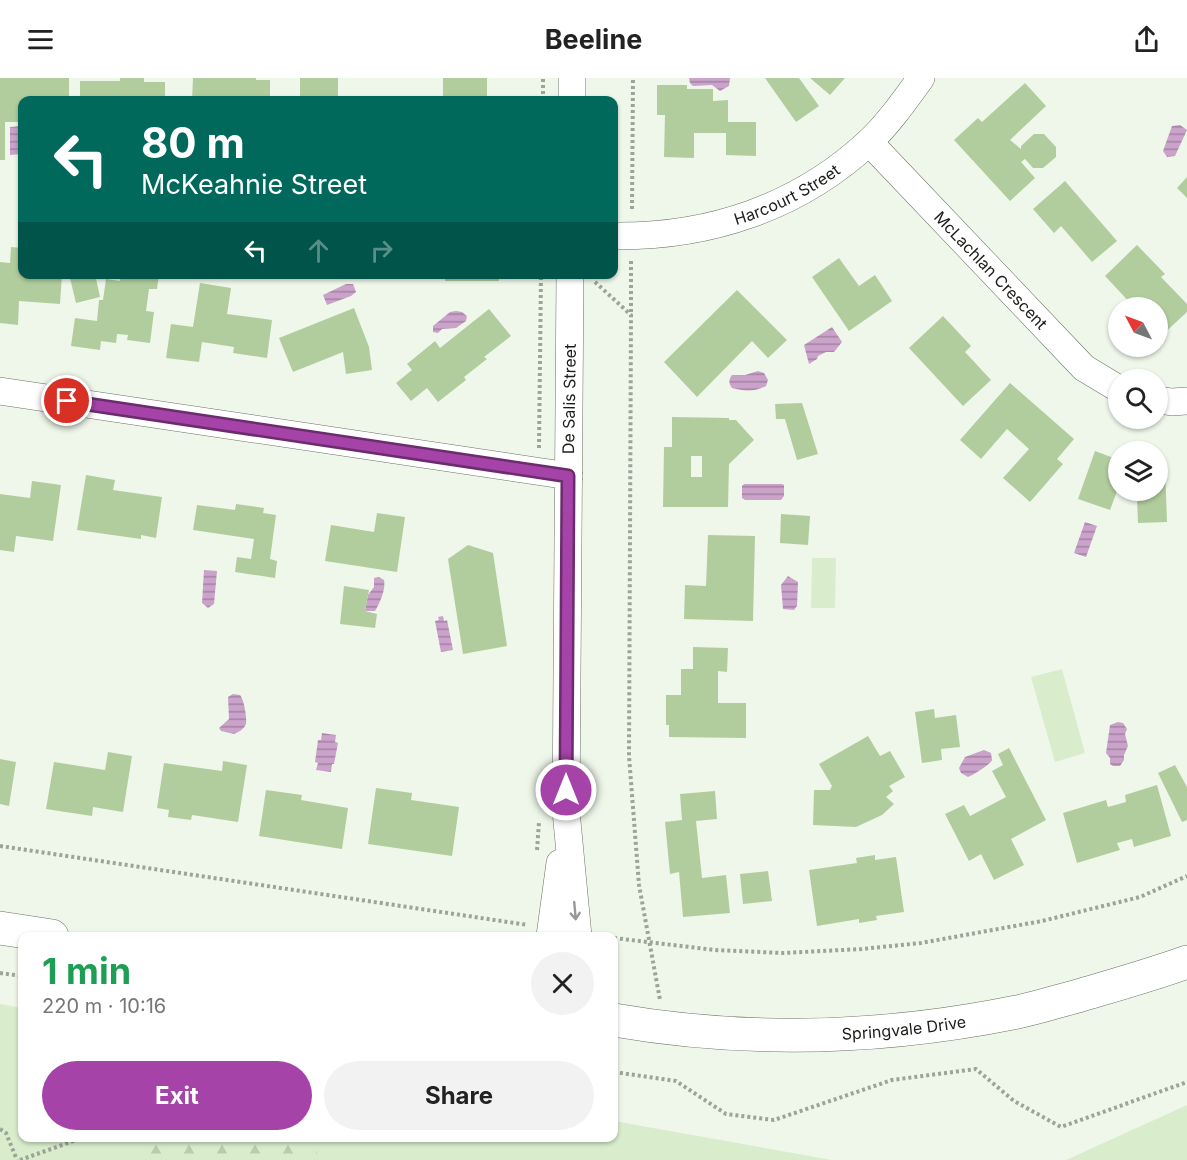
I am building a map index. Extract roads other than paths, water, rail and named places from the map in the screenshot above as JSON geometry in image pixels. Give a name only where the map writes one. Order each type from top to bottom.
[{"type":"main road","points":[[0,928],[26,932]]},
{"type":"main road","name":"Springvale Drive","points":[[618,1021],[707,1033],[777,1035],[850,1033],[932,1026],[1017,1012],[1150,975],[1187,962]]},
{"type":"street","points":[[572,78],[572,96]]},
{"type":"street","name":"Harcourt Street","points":[[622,236],[661,235],[720,224],[776,205],[826,177],[869,142],[890,120],[921,78]]},
{"type":"street","name":"McLachlan Crescent","points":[[869,142],[1084,368],[1108,382]]},
{"type":"street","name":"De Salis Street","points":[[578,932],[566,811],[568,476],[580,279]]},
{"type":"street","points":[[0,391],[568,476]]},
{"type":"street","points":[[1168,401],[1187,401]]},
{"type":"street","name":"De Salis Street","points":[[551,932],[566,811]]}]
